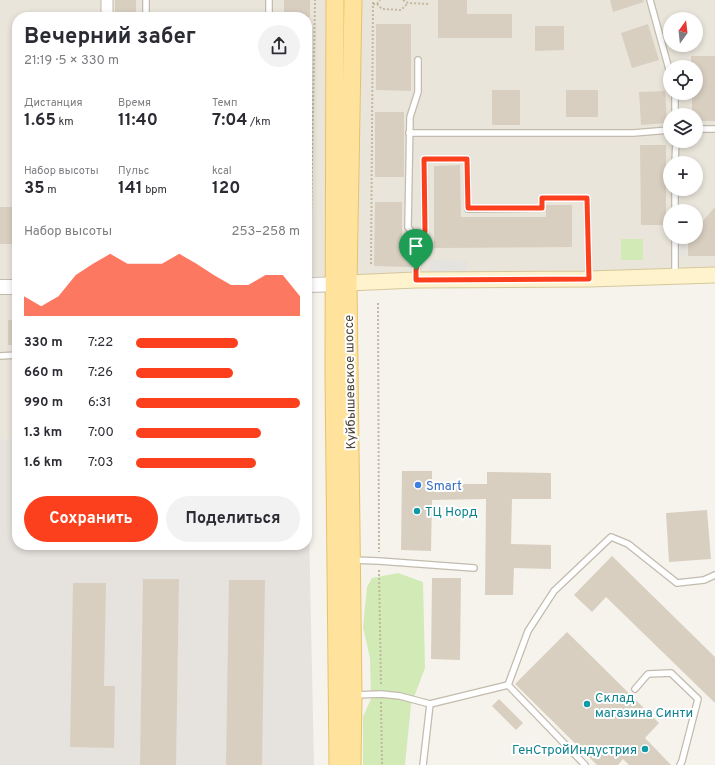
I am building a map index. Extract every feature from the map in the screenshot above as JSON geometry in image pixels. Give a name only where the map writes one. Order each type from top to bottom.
[{"type":"main road","name":"Куйбышевское шоссе","points":[[335,0],[341,284],[352,560],[352,765]]},
{"type":"main road","name":"Куйбышевское шоссе","points":[[338,765],[341,284],[353,0]]},
{"type":"main road","points":[[341,284],[416,275],[589,279],[715,275]]},
{"type":"street","points":[[107,0],[107,12]]},
{"type":"street","points":[[312,280],[341,284]]},
{"type":"street","points":[[0,287],[12,287]]},
{"type":"lane","points":[[146,0],[146,12]]},
{"type":"lane","points":[[269,0],[269,12]]},
{"type":"lane","points":[[650,0],[666,60]]},
{"type":"lane","points":[[416,275],[416,238],[408,227],[410,117],[418,92],[418,60]]},
{"type":"lane","points":[[703,129],[715,129]]},
{"type":"lane","points":[[410,133],[633,133],[663,131]]},
{"type":"lane","points":[[416,275],[425,231],[424,159],[467,159],[468,208],[542,208],[542,198],[587,198],[589,279]]},
{"type":"lane","points":[[675,244],[675,276]]},
{"type":"lane","points":[[0,356],[12,355]]},
{"type":"lane","points":[[508,685],[528,631],[554,591],[611,537],[628,544],[677,583],[704,580],[715,575]]},
{"type":"lane","points":[[352,560],[474,568]]},
{"type":"lane","points":[[634,690],[648,674],[671,673],[698,699],[680,765]]},
{"type":"lane","points":[[353,696],[381,694],[400,696],[430,704],[508,685]]},
{"type":"lane","points":[[508,685],[585,765]]},
{"type":"lane","points":[[423,765],[430,704]]},
{"type":"path","points":[[312,140],[315,0]]},
{"type":"path","points":[[371,264],[373,0]]},
{"type":"path","points":[[377,4],[380,0]]},
{"type":"path","points":[[403,0],[408,3],[429,4]]},
{"type":"path","points":[[377,4],[382,10],[402,10],[408,3]]},
{"type":"path","points":[[378,303],[379,561],[382,765]]},
{"type":"shaded area","points":[[0,0],[715,0],[715,271],[312,276],[312,12],[12,12],[12,438],[0,439]]},
{"type":"shaded area","points":[[677,244],[686,244],[686,256],[677,256]]},
{"type":"shaded area","points":[[430,260],[467,261],[467,272],[430,272]]},
{"type":"shaded area","points":[[12,438],[12,550],[309,550],[314,765],[0,765],[0,439]]},
{"type":"green space","points":[[621,239],[643,239],[643,260],[621,260]]},
{"type":"green space","points":[[398,573],[423,582],[425,668],[411,705],[405,765],[363,765],[363,717],[371,699],[370,658],[363,627],[367,587],[372,578]]},
{"type":"building","points":[[115,0],[136,0],[136,12],[115,12]]},
{"type":"building","points":[[284,0],[310,0],[310,12],[284,12]]},
{"type":"building","points":[[438,0],[467,0],[467,14],[512,14],[512,38],[438,38]]},
{"type":"building","points":[[610,0],[643,0],[644,2],[613,12]]},
{"type":"building","points":[[376,24],[411,24],[411,91],[376,90]]},
{"type":"building","points":[[648,24],[659,60],[632,68],[621,33]]},
{"type":"building","points":[[535,26],[564,26],[564,50],[535,51]]},
{"type":"building","points":[[691,56],[715,56],[715,121],[703,121],[703,108],[692,108],[692,100],[703,100],[703,60],[691,60]]},
{"type":"building","points":[[492,90],[520,90],[520,125],[492,125]]},
{"type":"building","points":[[566,90],[598,90],[598,117],[566,117]]},
{"type":"building","points":[[663,91],[663,100],[666,100],[666,108],[663,108],[663,123],[641,125],[639,92]]},
{"type":"building","points":[[375,112],[404,112],[404,177],[375,177]]},
{"type":"building","points":[[640,145],[663,145],[663,148],[666,148],[666,156],[663,156],[663,196],[666,196],[666,204],[663,204],[663,225],[641,225]]},
{"type":"building","points":[[460,165],[461,217],[546,217],[546,205],[572,205],[572,247],[434,248],[434,166]]},
{"type":"building","points":[[375,202],[402,202],[402,243],[412,243],[412,267],[374,266]]},
{"type":"building","points":[[0,207],[12,207],[12,244],[0,244]]},
{"type":"building","points":[[715,207],[715,256],[688,256],[688,244],[703,244],[703,221]]},
{"type":"building","points":[[8,320],[12,320],[12,345],[8,345]]},
{"type":"building","points":[[402,471],[432,471],[432,484],[487,484],[487,472],[551,473],[551,499],[512,499],[511,544],[551,545],[551,569],[514,568],[513,595],[485,595],[486,499],[432,500],[431,551],[401,550]]},
{"type":"building","points":[[707,510],[711,559],[669,562],[666,513]]},
{"type":"building","points":[[612,556],[715,657],[715,703],[606,597],[592,612],[574,595]]},
{"type":"building","points":[[432,578],[461,578],[460,660],[431,659]]},
{"type":"building","points":[[143,579],[179,579],[176,765],[140,765]]},
{"type":"building","points":[[229,580],[265,580],[262,765],[226,765]]},
{"type":"building","points":[[73,583],[106,583],[104,686],[115,686],[114,748],[70,747]]},
{"type":"building","name":"Склад магазина Синти","points":[[567,632],[659,723],[645,738],[671,765],[629,765],[623,759],[618,765],[597,765],[515,684]]},
{"type":"building","points":[[499,699],[523,723],[516,730],[492,706]]},
{"type":"place","name":"Smart","points":[[418,485]]},
{"type":"place","name":"ТЦ Норд","points":[[417,511]]},
{"type":"place","name":"Склад магазина Синти","points":[[587,704]]},
{"type":"place","name":"ГенСтройИндустрия","points":[[645,749]]},
{"type":"route","points":[[424,159],[467,159],[468,208],[542,208],[542,198],[587,198],[589,279],[416,280],[416,270],[425,231],[424,159]]}]
